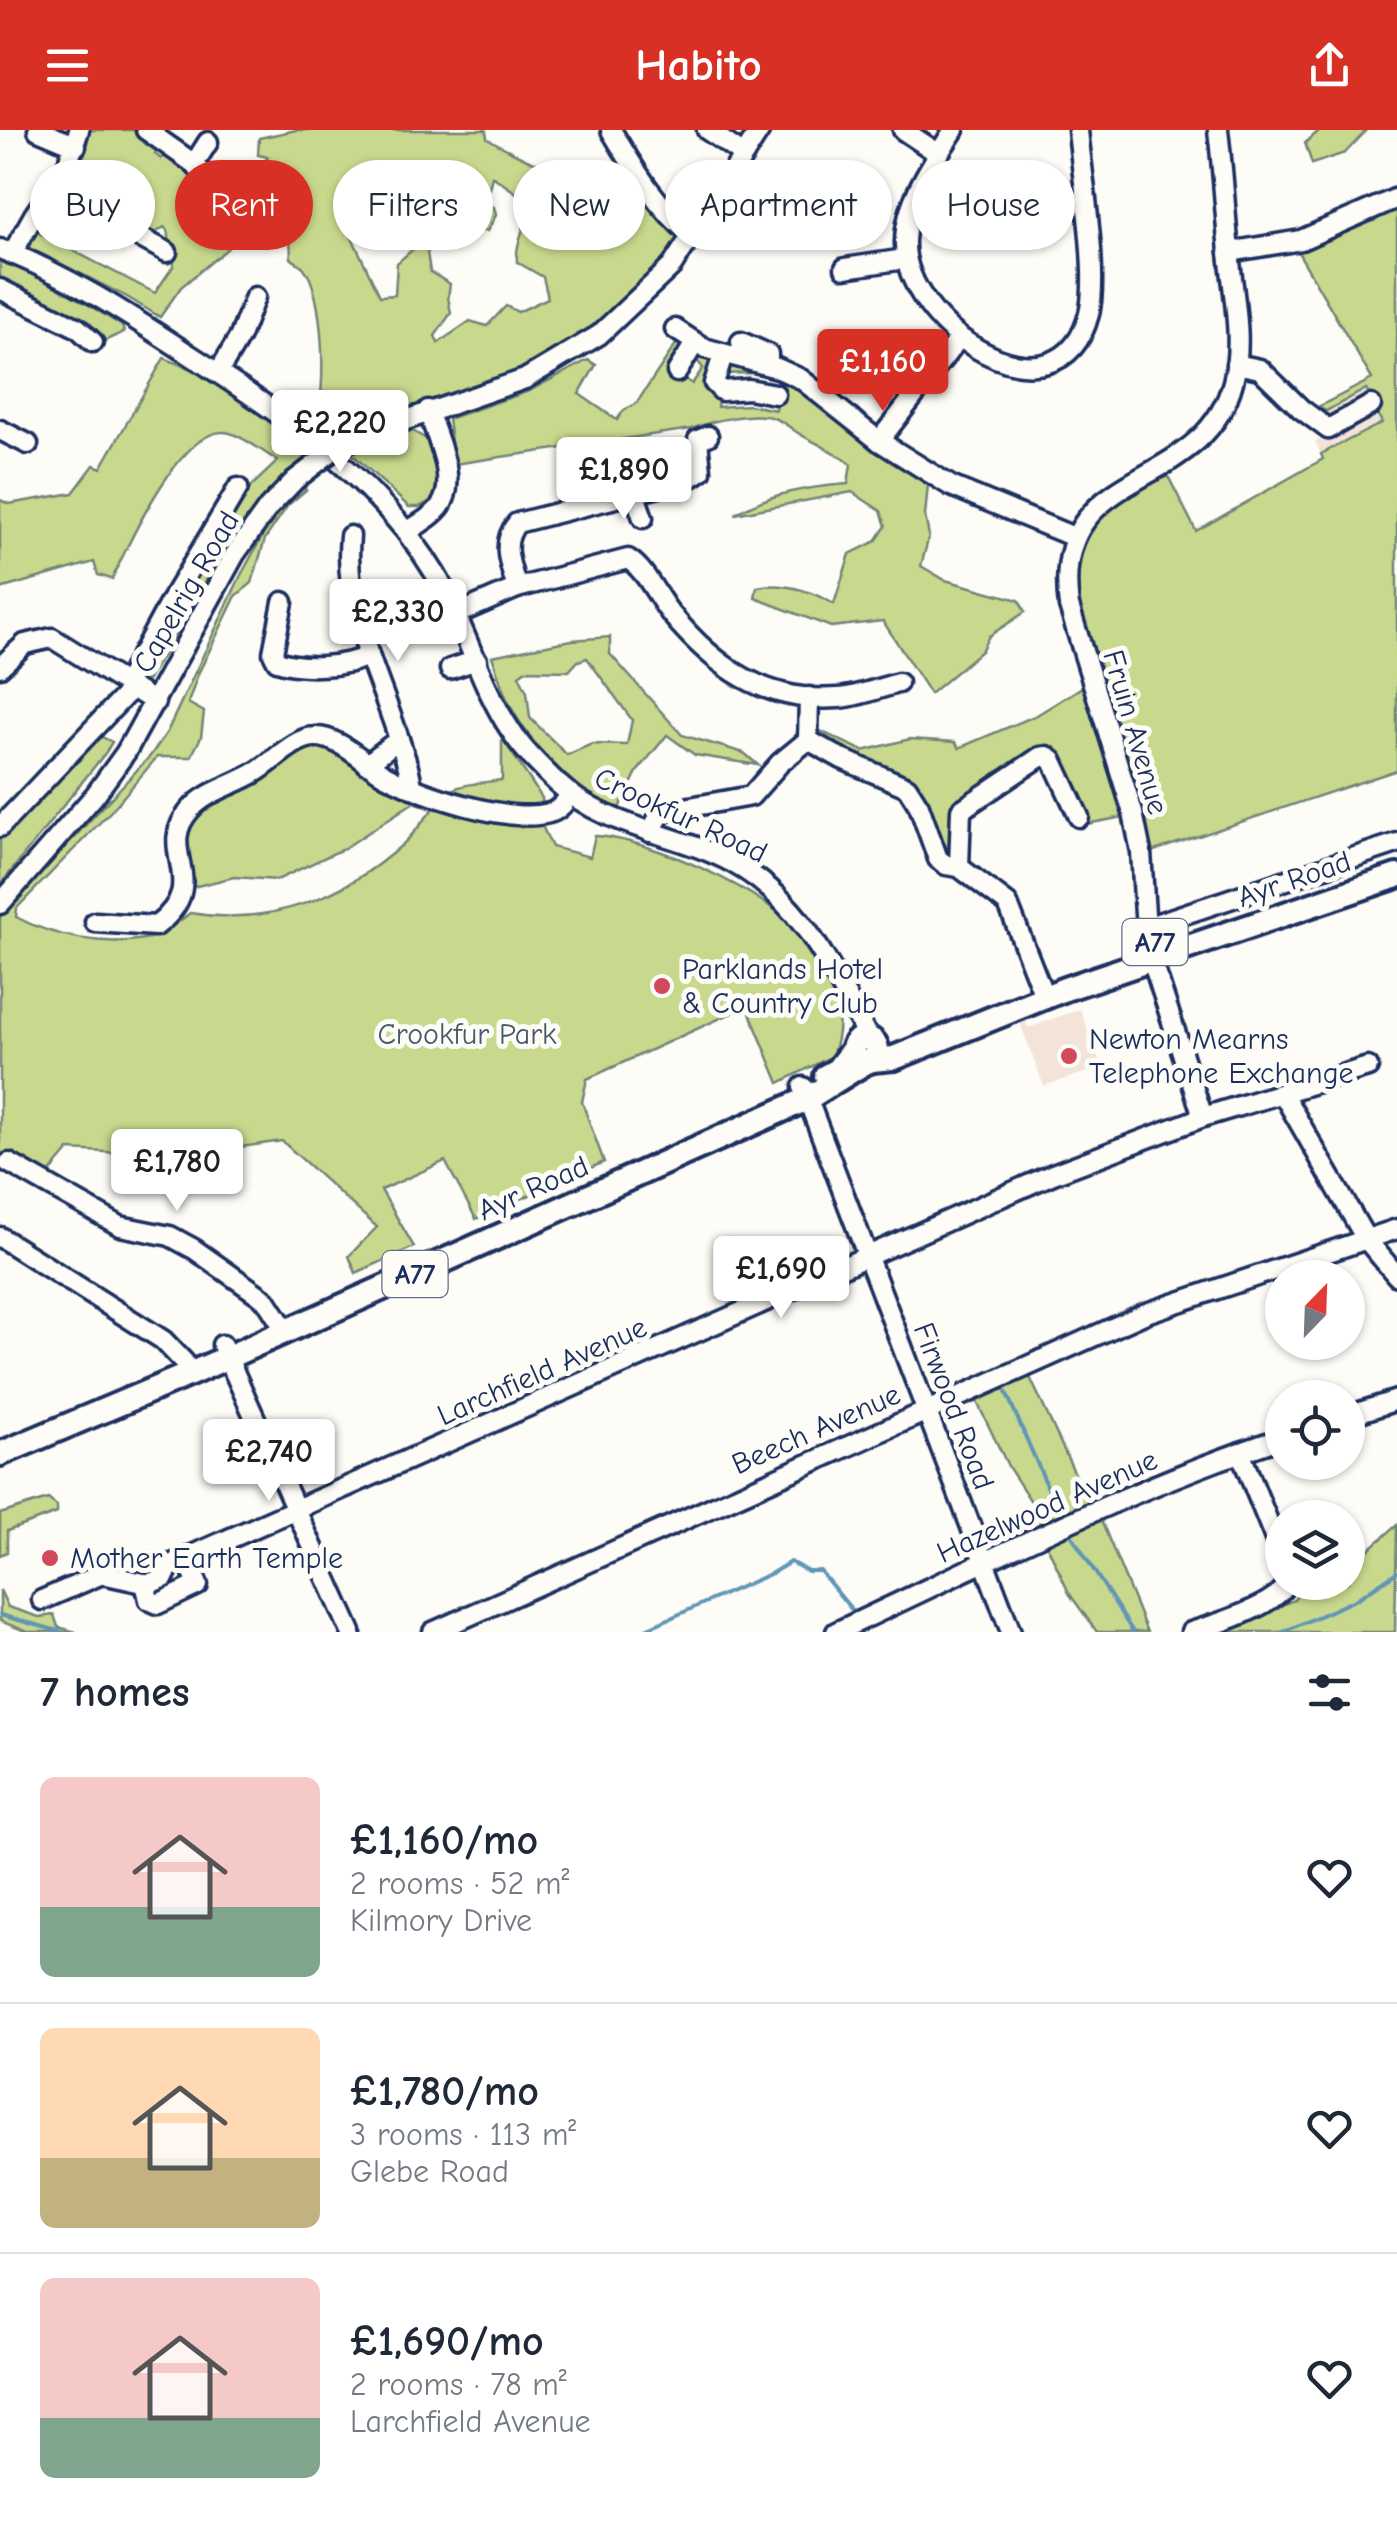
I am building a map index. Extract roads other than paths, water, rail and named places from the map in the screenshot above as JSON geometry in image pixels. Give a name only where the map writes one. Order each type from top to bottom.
[{"type":"main road","name":"Ayr Road","points":[[0,1454],[805,1093],[864,1049],[896,1044],[1042,990],[1149,943],[1397,861]]},
{"type":"main road","name":"Ayr Road","points":[[1149,943],[1397,876]]},
{"type":"main road","name":"Ayr Road","points":[[0,1442],[187,1368]]},
{"type":"street","points":[[38,130],[77,138]]},
{"type":"street","points":[[146,130],[188,160]]},
{"type":"street","points":[[611,130],[665,212]]},
{"type":"street","points":[[707,130],[744,155]]},
{"type":"street","name":"Capelrig Road","points":[[741,160],[760,130]]},
{"type":"street","points":[[903,130],[939,154]]},
{"type":"street","points":[[954,130],[914,199],[907,220],[905,259],[930,311],[959,338],[1004,363],[1028,366],[1054,361],[1074,344],[1088,315],[1091,279],[1078,130]]},
{"type":"street","points":[[675,329],[695,344],[801,379],[879,441],[951,486],[1074,537],[1100,504],[1201,440],[1224,403],[1236,364],[1238,332],[1218,130]]},
{"type":"street","points":[[197,160],[208,142]]},
{"type":"street","points":[[1230,252],[1301,240],[1397,198]]},
{"type":"street","points":[[6,251],[30,218]]},
{"type":"street","points":[[155,246],[167,252]]},
{"type":"street","name":"Capelrig Road","points":[[0,904],[95,795],[126,752],[235,554],[268,508],[296,480],[335,449],[360,436],[525,379],[599,336],[672,266],[683,250]]},
{"type":"street","name":"Crookfur Road","points":[[6,251],[104,299],[218,373],[291,422],[371,488],[407,532],[457,614],[512,732],[535,761],[571,794],[611,818],[730,862],[764,882],[817,942],[853,1009],[864,1049]]},
{"type":"street","points":[[845,268],[905,259]]},
{"type":"street","points":[[0,289],[78,328],[93,342]]},
{"type":"street","points":[[218,373],[245,326],[255,297]]},
{"type":"street","points":[[245,326],[264,335]]},
{"type":"street","points":[[879,441],[959,338]]},
{"type":"street","points":[[741,342],[768,354],[768,365]]},
{"type":"street","points":[[677,372],[695,344]]},
{"type":"street","points":[[723,355],[715,375],[717,389],[775,394]]},
{"type":"street","points":[[1236,364],[1260,369],[1328,428],[1371,406]]},
{"type":"street","points":[[407,532],[437,511],[446,498],[449,481],[428,410]]},
{"type":"street","points":[[0,430],[28,444]]},
{"type":"street","points":[[516,588],[507,548],[508,534],[517,523],[686,480],[700,471],[698,440],[708,436]]},
{"type":"street","points":[[0,827],[128,687],[238,488]]},
{"type":"street","points":[[636,494],[643,518]]},
{"type":"street","points":[[350,536],[348,581],[352,607],[399,739],[412,788]]},
{"type":"street","name":"Fruin Avenue","points":[[1074,537],[1067,572],[1070,606],[1133,813],[1149,943],[1203,1117]]},
{"type":"street","points":[[457,614],[516,588],[628,559],[636,564],[697,646],[719,664],[770,690],[809,698],[840,698],[898,683]]},
{"type":"street","points":[[283,602],[273,653],[277,661],[289,665],[344,663],[369,655]]},
{"type":"street","points":[[0,667],[25,644],[52,638],[154,702]]},
{"type":"street","points":[[450,669],[477,660]]},
{"type":"street","points":[[808,740],[809,698]]},
{"type":"street","points":[[95,922],[156,926],[172,914],[181,899],[176,844],[190,810],[306,738],[333,740],[367,764],[439,798],[524,816],[551,813],[562,807],[571,794]]},
{"type":"street","points":[[367,764],[399,739]]},
{"type":"street","points":[[650,832],[662,812],[750,796],[780,762],[808,740]]},
{"type":"street","points":[[808,740],[906,786],[919,806],[938,858],[946,865],[959,867],[1008,904],[1042,990]]},
{"type":"street","points":[[959,867],[961,810],[1040,757],[1048,756],[1053,761],[1079,817]]},
{"type":"street","name":"Ayr Road","points":[[1149,943],[1397,843]]},
{"type":"street","name":"Larchfield Avenue","points":[[144,1583],[164,1578],[179,1561],[1052,1174],[1203,1117],[1368,1067]]},
{"type":"street","name":"Firwood Road","points":[[805,1093],[1011,1632]]},
{"type":"street","points":[[1283,1094],[1366,1239],[1397,1276]]},
{"type":"street","points":[[9,1163],[120,1226],[170,1236],[194,1249],[266,1300],[284,1326]]},
{"type":"street","name":"Beech Avenue","points":[[433,1632],[1146,1313],[1397,1229]]},
{"type":"street","points":[[0,1237],[163,1340],[187,1368]]},
{"type":"street","points":[[225,1351],[351,1632]]},
{"type":"street","points":[[1365,1410],[1397,1400]]},
{"type":"street","name":"Hazelwood Avenue","points":[[836,1632],[985,1562],[1265,1444]]},
{"type":"street","points":[[1240,1452],[1265,1514]]},
{"type":"street","points":[[42,1600],[102,1574],[144,1583],[149,1600],[158,1604],[198,1585],[179,1561],[145,1562]]},
{"type":"street","points":[[1191,1632],[1270,1600]]},
{"type":"waterway","points":[[1006,1392],[1062,1520]]},
{"type":"waterway","points":[[1067,1528],[1133,1632]]},
{"type":"waterway","points":[[639,1632],[790,1562],[808,1571],[820,1571],[856,1615]]},
{"type":"waterway","points":[[1283,1632],[1355,1600],[1397,1572]]},
{"type":"waterway","points":[[0,1615],[62,1632]]},
{"type":"place","name":"Parklands Hotel & Country Club","points":[[662,986]]},
{"type":"place","name":"Newton Mearns Telephone Exchange","points":[[1069,1056]]},
{"type":"place","name":"Mother Earth Temple","points":[[50,1558]]},
{"type":"park label","name":"Crookfur Park","points":[[467,1034]]}]
